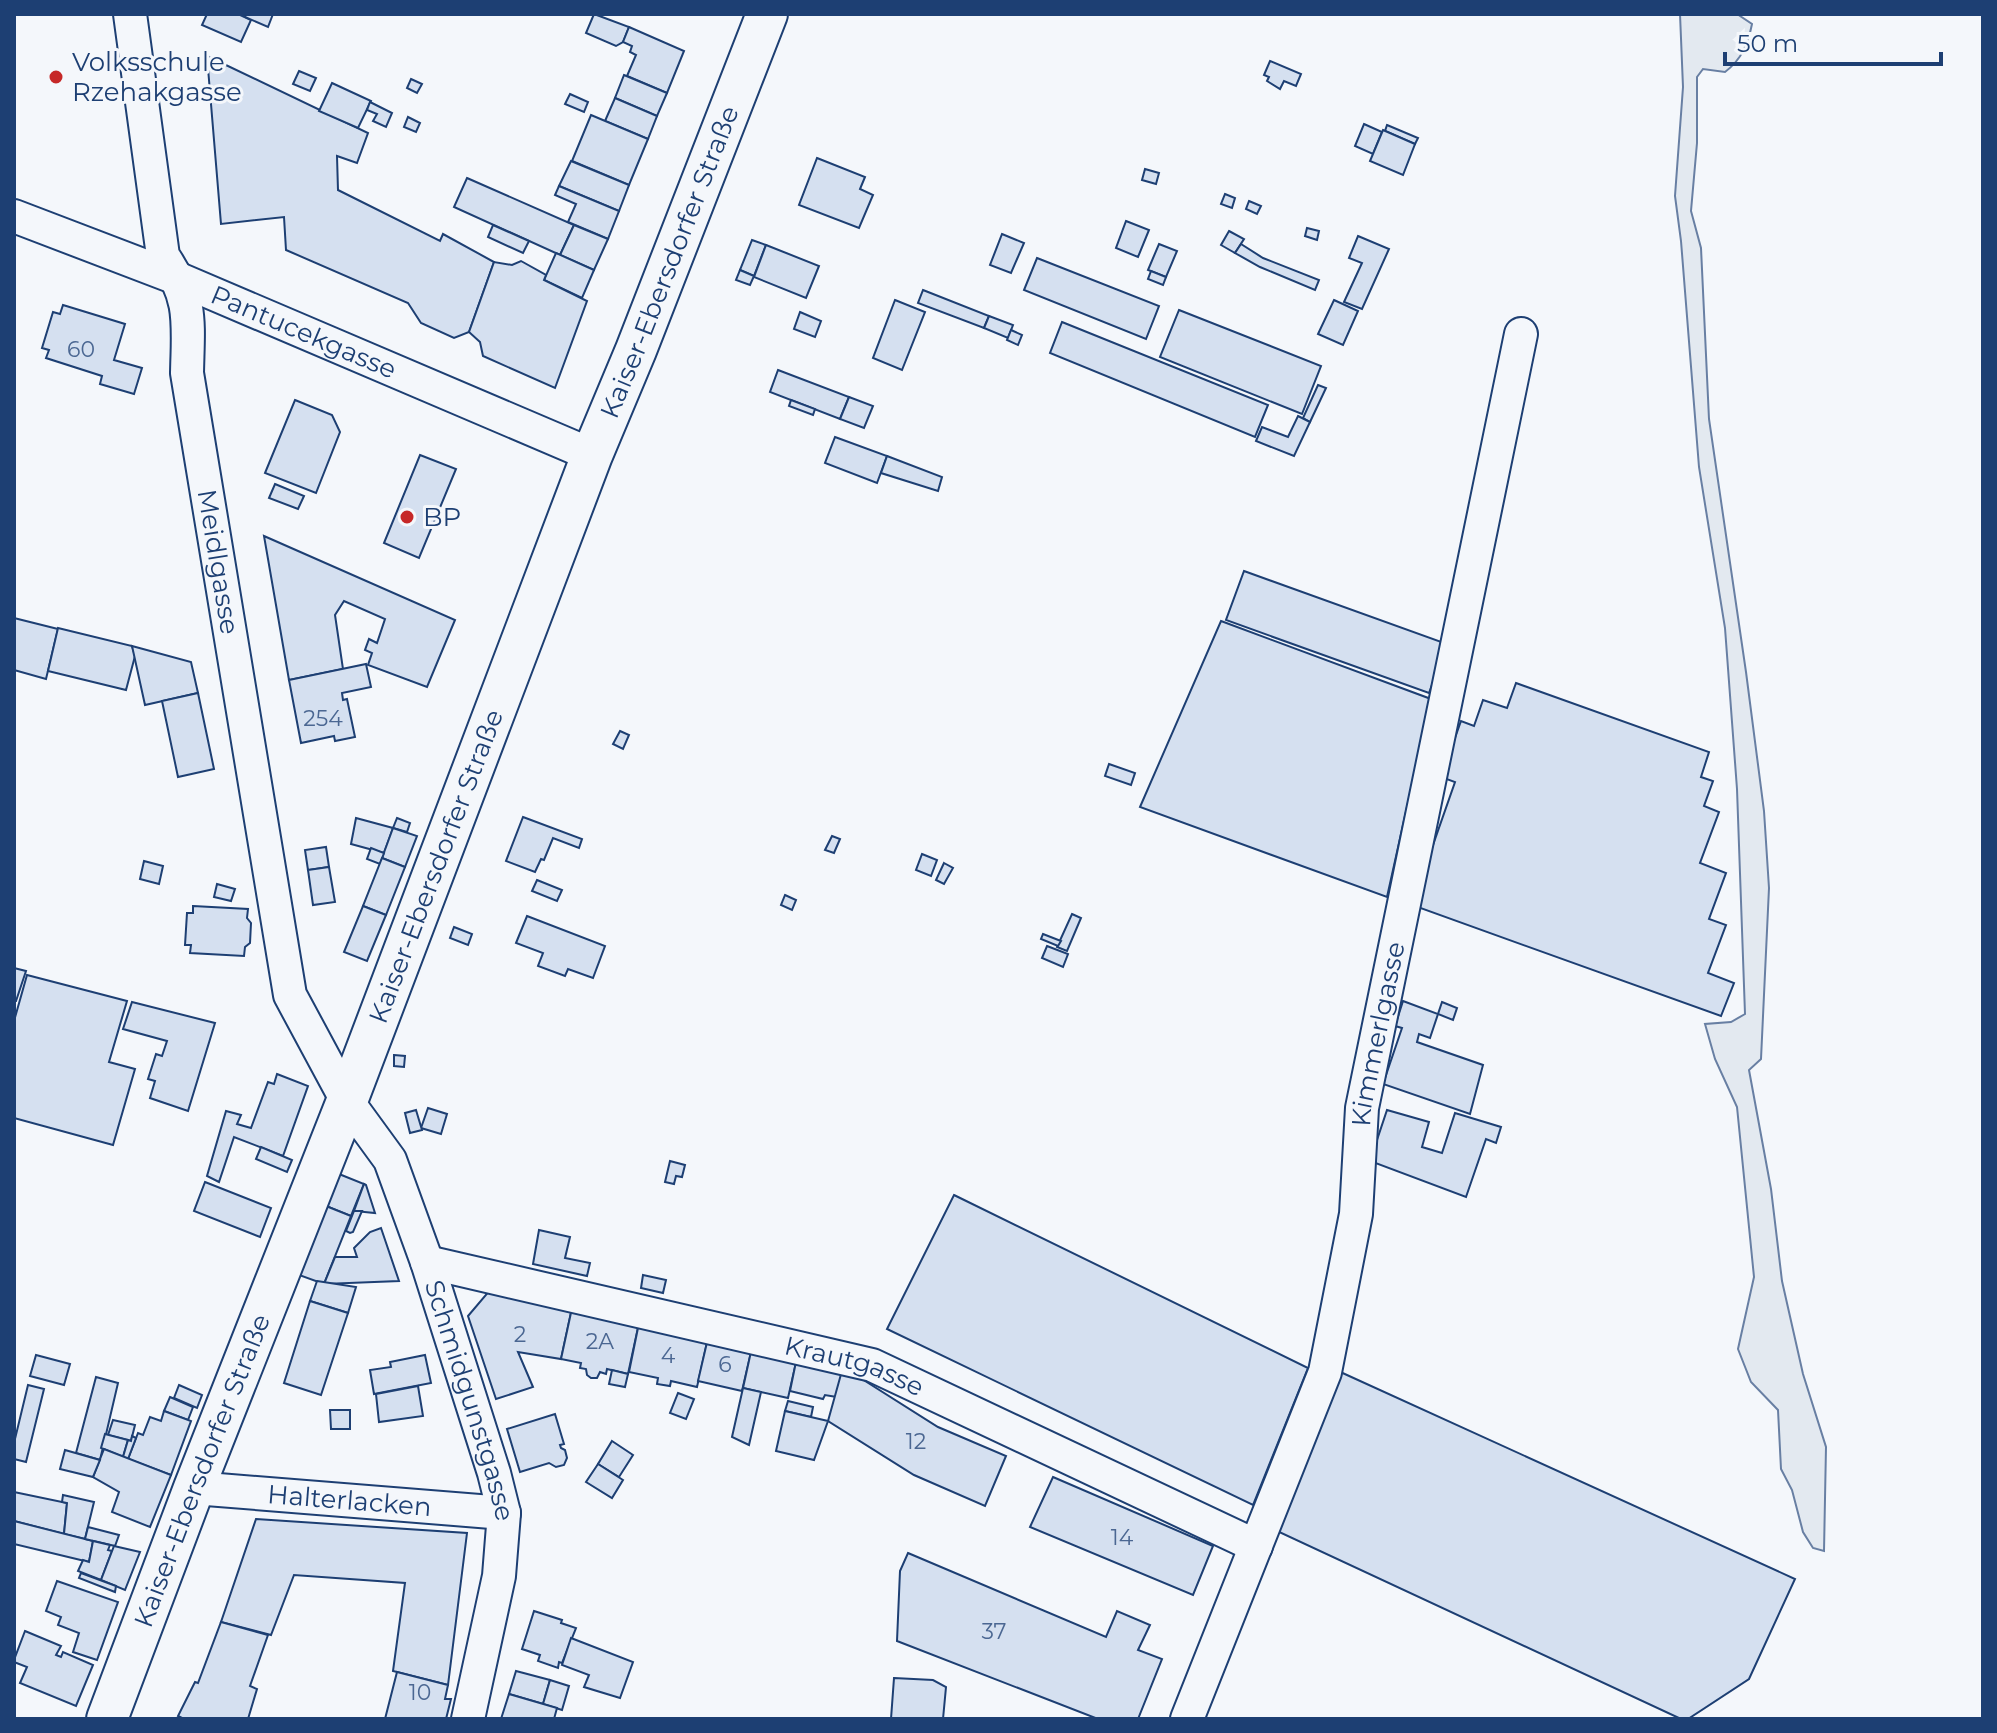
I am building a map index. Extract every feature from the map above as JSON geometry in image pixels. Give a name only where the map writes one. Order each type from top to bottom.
[{"type":"main road","name":"Kaiser-Ebersdorfer Straße","points":[[107,1719],[194,1488],[347,1101],[592,455],[642,336],[767,14]]},
{"type":"street","name":"Meidlgasse","points":[[130,14],[163,256],[179,279],[188,311],[187,373],[290,995],[347,1101]]},
{"type":"street","name":"Pantucekgasse","points":[[14,216],[179,279],[592,455]]},
{"type":"street","name":"Kimmerlgasse","points":[[1187,1719],[1325,1372],[1356,1214],[1362,1108],[1521,334]]},
{"type":"street","name":"Schmidgunstgasse","points":[[347,1101],[390,1160],[427,1262],[504,1513],[499,1576],[468,1719]]},
{"type":"street","name":"Krautgasse","points":[[427,1262],[872,1365],[1256,1546]]},
{"type":"street","name":"Halterlacken","points":[[194,1488],[504,1513]]},
{"type":"shaded area","points":[[1680,14],[1737,14],[1752,24],[1743,51],[1731,67],[1725,72],[1703,69],[1697,77],[1697,143],[1691,211],[1701,248],[1709,419],[1764,811],[1769,888],[1761,1059],[1749,1070],[1771,1189],[1782,1281],[1803,1374],[1826,1447],[1824,1551],[1813,1548],[1803,1532],[1792,1490],[1781,1469],[1778,1410],[1751,1382],[1738,1349],[1754,1277],[1737,1107],[1715,1059],[1705,1024],[1731,1022],[1745,1014],[1737,789],[1725,628],[1699,467],[1675,196],[1683,87]]},
{"type":"building","points":[[207,14],[238,14],[251,20],[241,42],[202,25]]},
{"type":"building","points":[[246,14],[273,14],[268,27],[245,17]]},
{"type":"building","points":[[594,14],[629,27],[623,42],[616,46],[586,33]]},
{"type":"building","points":[[629,27],[684,51],[667,93],[627,76],[636,55],[630,52],[632,46],[623,42]]},
{"type":"building","points":[[207,56],[368,133],[357,163],[337,156],[338,190],[440,241],[443,234],[494,262],[469,332],[454,338],[421,323],[408,303],[286,250],[284,217],[221,224]]},
{"type":"building","points":[[1270,61],[1301,74],[1296,86],[1284,81],[1280,89],[1267,81],[1269,77],[1264,75]]},
{"type":"building","points":[[299,71],[316,78],[310,91],[293,84]]},
{"type":"building","points":[[624,75],[667,93],[657,116],[615,98]]},
{"type":"building","points":[[411,79],[422,84],[417,93],[407,88]]},
{"type":"building","points":[[332,83],[371,101],[358,128],[319,111]]},
{"type":"building","points":[[570,94],[588,102],[584,112],[565,104]]},
{"type":"building","points":[[615,98],[657,116],[648,139],[605,121]]},
{"type":"building","points":[[370,102],[392,113],[386,127],[373,121],[377,114],[367,110]]},
{"type":"building","points":[[591,115],[648,139],[629,185],[572,161]]},
{"type":"building","points":[[408,117],[420,123],[416,132],[404,127]]},
{"type":"building","points":[[1364,124],[1382,132],[1373,154],[1355,146]]},
{"type":"building","points":[[1387,125],[1418,138],[1415,144],[1385,131]]},
{"type":"building","points":[[1383,130],[1415,144],[1403,175],[1370,161]]},
{"type":"building","points":[[817,158],[865,177],[860,189],[873,195],[859,228],[799,205]]},
{"type":"building","points":[[571,161],[629,185],[619,211],[559,186]]},
{"type":"building","points":[[1145,169],[1159,173],[1156,184],[1142,180]]},
{"type":"building","points":[[467,178],[574,225],[560,255],[454,207]]},
{"type":"building","points":[[559,186],[619,211],[608,239],[568,222],[576,204],[555,195]]},
{"type":"building","points":[[1225,194],[1235,198],[1232,208],[1221,204]]},
{"type":"building","points":[[1249,201],[1261,206],[1257,214],[1246,209]]},
{"type":"building","points":[[1126,221],[1149,230],[1138,257],[1116,248]]},
{"type":"building","points":[[493,225],[529,241],[523,253],[488,237]]},
{"type":"building","points":[[574,225],[608,239],[594,270],[560,255]]},
{"type":"building","points":[[1307,228],[1319,231],[1317,240],[1305,236]]},
{"type":"building","points":[[1229,231],[1244,239],[1235,253],[1221,245]]},
{"type":"building","points":[[1002,234],[1024,243],[1011,273],[990,265]]},
{"type":"building","points":[[1358,236],[1389,249],[1362,309],[1344,302],[1362,263],[1349,258]]},
{"type":"building","points":[[752,240],[766,245],[754,276],[740,270]]},
{"type":"building","points":[[1159,244],[1177,251],[1166,277],[1148,270]]},
{"type":"building","points":[[1241,244],[1263,258],[1319,280],[1315,290],[1235,253]]},
{"type":"building","points":[[766,245],[819,266],[806,298],[754,277]]},
{"type":"building","points":[[556,253],[594,270],[582,298],[544,280]]},
{"type":"building","points":[[1037,258],[1159,306],[1146,339],[1024,290]]},
{"type":"building","points":[[521,261],[546,275],[544,280],[587,301],[555,388],[483,356],[480,342],[469,332],[494,262],[512,265]]},
{"type":"building","points":[[740,270],[754,276],[750,285],[736,280]]},
{"type":"building","points":[[1151,271],[1166,277],[1163,285],[1148,279]]},
{"type":"building","points":[[923,290],[989,316],[984,328],[918,303]]},
{"type":"building","points":[[895,300],[925,312],[902,370],[873,358]]},
{"type":"building","points":[[1334,300],[1358,311],[1343,345],[1318,334]]},
{"type":"building","points":[[63,305],[125,324],[114,360],[142,368],[134,394],[100,384],[102,376],[46,358],[49,350],[42,348],[53,312],[60,314]]},
{"type":"building","points":[[1179,310],[1321,366],[1302,414],[1160,357]]},
{"type":"building","points":[[800,312],[821,321],[815,337],[794,329]]},
{"type":"building","points":[[989,316],[1013,325],[1008,338],[984,328]]},
{"type":"building","points":[[1062,322],[1268,405],[1255,437],[1050,353]]},
{"type":"building","points":[[1011,330],[1022,335],[1018,345],[1007,340]]},
{"type":"building","points":[[778,370],[849,397],[840,419],[770,392]]},
{"type":"building","points":[[1318,385],[1326,388],[1310,422],[1303,418]]},
{"type":"building","points":[[849,397],[873,406],[864,428],[840,419]]},
{"type":"building","points":[[295,400],[332,415],[340,432],[316,493],[265,473]]},
{"type":"building","points":[[791,400],[815,409],[813,415],[789,406]]},
{"type":"building","points":[[1298,416],[1310,422],[1294,456],[1256,441],[1262,427],[1288,437]]},
{"type":"building","points":[[835,437],[887,456],[877,483],[825,463]]},
{"type":"building","points":[[420,455],[456,469],[419,558],[384,543]]},
{"type":"building","points":[[887,456],[942,477],[938,491],[881,473]]},
{"type":"building","points":[[275,484],[304,496],[298,509],[269,498]]},
{"type":"building","points":[[264,536],[455,620],[427,687],[368,665],[372,653],[365,650],[369,639],[377,643],[385,619],[344,601],[335,615],[343,669],[289,680]]},
{"type":"building","points":[[1244,571],[1447,644],[1429,693],[1226,620]]},
{"type":"building","points":[[14,618],[58,629],[46,679],[14,670]]},
{"type":"building","points":[[1221,621],[1431,699],[1387,897],[1140,807]]},
{"type":"building","points":[[58,628],[132,646],[135,656],[126,690],[48,671]]},
{"type":"building","points":[[132,646],[191,662],[198,693],[145,705]]},
{"type":"building","points":[[366,664],[371,687],[342,693],[343,700],[347,699],[355,737],[335,741],[334,736],[301,743],[289,680]]},
{"type":"building","points":[[1516,683],[1709,752],[1701,777],[1713,781],[1704,806],[1719,812],[1700,863],[1726,873],[1709,919],[1726,925],[1708,973],[1734,983],[1721,1016],[1412,905],[1455,782],[1441,777],[1461,721],[1474,726],[1483,700],[1507,708]]},
{"type":"building","points":[[198,693],[214,769],[178,777],[162,701]]},
{"type":"building","points":[[620,731],[629,735],[623,749],[613,744]]},
{"type":"building","points":[[1109,764],[1135,773],[1131,785],[1105,776]]},
{"type":"building","points":[[523,817],[582,839],[579,848],[553,838],[535,872],[506,861]]},
{"type":"building","points":[[356,818],[393,828],[384,853],[351,844]]},
{"type":"building","points":[[397,818],[410,823],[407,832],[393,828]]},
{"type":"building","points":[[393,828],[417,836],[405,867],[382,858]]},
{"type":"building","points":[[832,836],[840,839],[834,853],[825,850]]},
{"type":"building","points":[[326,847],[329,867],[308,870],[305,850]]},
{"type":"building","points":[[371,848],[384,853],[380,864],[367,859]]},
{"type":"building","points":[[922,854],[937,860],[931,876],[916,870]]},
{"type":"building","points":[[382,858],[405,867],[386,915],[363,906]]},
{"type":"building","points":[[144,861],[163,866],[159,884],[140,879]]},
{"type":"building","points":[[944,863],[953,868],[944,884],[936,880]]},
{"type":"building","points":[[329,867],[335,902],[313,905],[308,870]]},
{"type":"building","points":[[537,880],[562,890],[557,901],[532,891]]},
{"type":"building","points":[[217,884],[235,889],[231,901],[214,897]]},
{"type":"building","points":[[785,895],[796,900],[792,910],[781,905]]},
{"type":"building","points":[[193,906],[248,909],[250,943],[245,947],[244,956],[190,953],[191,945],[185,945],[187,913],[193,913]]},
{"type":"building","points":[[363,906],[386,915],[367,961],[344,952]]},
{"type":"building","points":[[1072,914],[1081,918],[1067,951],[1057,947]]},
{"type":"building","points":[[527,916],[605,946],[593,978],[568,969],[565,976],[538,966],[543,953],[516,943]]},
{"type":"building","points":[[454,927],[472,934],[468,945],[450,938]]},
{"type":"building","points":[[1043,934],[1061,941],[1058,946],[1041,939]]},
{"type":"building","points":[[1047,946],[1068,954],[1063,967],[1042,958]]},
{"type":"building","points":[[14,968],[26,971],[16,1001],[14,1001]]},
{"type":"building","points":[[27,975],[127,1001],[109,1062],[135,1069],[113,1145],[14,1118],[14,1021]]},
{"type":"building","points":[[1403,1001],[1438,1014],[1430,1038],[1419,1034],[1417,1042],[1483,1065],[1470,1114],[1383,1084],[1402,1028],[1395,1026]]},
{"type":"building","points":[[132,1002],[215,1023],[188,1111],[150,1098],[155,1081],[148,1079],[156,1054],[162,1056],[167,1041],[123,1029]]},
{"type":"building","points":[[1442,1002],[1457,1008],[1453,1020],[1438,1014]]},
{"type":"building","points":[[394,1055],[405,1056],[404,1067],[394,1066]]},
{"type":"building","points":[[277,1074],[308,1086],[283,1156],[234,1137],[219,1182],[207,1176],[226,1111],[241,1115],[237,1124],[251,1128],[268,1082],[274,1084]]},
{"type":"building","points":[[428,1108],[447,1114],[441,1134],[421,1128]]},
{"type":"building","points":[[416,1110],[422,1130],[410,1133],[405,1113]]},
{"type":"building","points":[[1387,1110],[1429,1122],[1422,1147],[1442,1153],[1455,1113],[1501,1127],[1496,1143],[1486,1139],[1466,1197],[1370,1161]]},
{"type":"building","points":[[261,1147],[292,1160],[287,1172],[256,1159]]},
{"type":"building","points":[[670,1161],[685,1165],[682,1177],[676,1176],[674,1184],[665,1182]]},
{"type":"building","points":[[339,1174],[364,1184],[351,1216],[326,1206]]},
{"type":"building","points":[[205,1182],[271,1208],[260,1237],[194,1211]]},
{"type":"building","points":[[366,1185],[375,1213],[354,1211]]},
{"type":"building","points":[[954,1195],[1308,1368],[1253,1505],[887,1329]]},
{"type":"building","points":[[326,1206],[351,1216],[324,1284],[299,1275]]},
{"type":"building","points":[[354,1211],[362,1211],[350,1233],[346,1231]]},
{"type":"building","points":[[381,1228],[399,1281],[324,1284],[335,1257],[357,1257],[354,1248],[370,1232]]},
{"type":"building","points":[[539,1230],[570,1237],[565,1258],[590,1263],[587,1276],[533,1264]]},
{"type":"building","points":[[643,1275],[666,1280],[663,1293],[641,1288]]},
{"type":"building","points":[[317,1281],[356,1287],[348,1313],[310,1301]]},
{"type":"building","points":[[490,1290],[572,1308],[561,1359],[518,1352],[533,1387],[496,1399],[468,1316]]},
{"type":"building","points":[[310,1301],[348,1313],[321,1395],[284,1383]]},
{"type":"building","points":[[572,1308],[639,1323],[628,1374],[607,1369],[606,1374],[600,1372],[597,1378],[591,1378],[586,1369],[580,1368],[581,1363],[561,1359]]},
{"type":"building","points":[[639,1323],[708,1338],[697,1387],[671,1381],[670,1386],[657,1384],[658,1378],[629,1372]]},
{"type":"building","points":[[708,1338],[752,1348],[742,1391],[698,1381]]},
{"type":"building","points":[[752,1347],[797,1358],[788,1398],[743,1388]]},
{"type":"building","points":[[36,1355],[70,1364],[64,1385],[30,1376]]},
{"type":"building","points":[[425,1355],[431,1383],[374,1394],[370,1370],[391,1367],[390,1362]]},
{"type":"building","points":[[797,1357],[843,1367],[837,1397],[825,1395],[823,1399],[790,1391]]},
{"type":"building","points":[[843,1367],[938,1427],[1006,1456],[985,1506],[914,1475],[828,1421]]},
{"type":"building","points":[[612,1370],[628,1374],[625,1387],[609,1384]]},
{"type":"building","points":[[1336,1370],[1795,1579],[1749,1679],[1688,1719],[1681,1719],[1277,1531]]},
{"type":"building","points":[[96,1377],[118,1383],[100,1460],[76,1453]]},
{"type":"building","points":[[28,1385],[44,1389],[26,1462],[14,1459],[14,1443]]},
{"type":"building","points":[[179,1385],[202,1395],[197,1408],[174,1398]]},
{"type":"building","points":[[418,1386],[423,1416],[379,1422],[376,1394]]},
{"type":"building","points":[[743,1388],[761,1392],[749,1445],[732,1437]]},
{"type":"building","points":[[678,1393],[694,1399],[686,1419],[670,1413]]},
{"type":"building","points":[[170,1397],[193,1407],[188,1420],[164,1411]]},
{"type":"building","points":[[788,1401],[813,1407],[811,1417],[785,1411]]},
{"type":"building","points":[[330,1410],[350,1410],[350,1429],[331,1429]]},
{"type":"building","points":[[164,1411],[191,1421],[171,1475],[128,1459],[138,1433],[143,1435],[150,1417],[161,1421]]},
{"type":"building","points":[[785,1411],[828,1421],[814,1460],[776,1451]]},
{"type":"building","points":[[555,1414],[564,1444],[560,1445],[567,1458],[564,1465],[556,1467],[549,1463],[520,1472],[507,1429]]},
{"type":"building","points":[[113,1420],[135,1425],[131,1441],[108,1435]]},
{"type":"building","points":[[105,1434],[128,1440],[123,1457],[101,1448]]},
{"type":"building","points":[[132,1436],[136,1438],[128,1459],[123,1457]]},
{"type":"building","points":[[612,1441],[633,1455],[619,1477],[598,1464]]},
{"type":"building","points":[[104,1449],[171,1475],[150,1527],[112,1512],[119,1492],[93,1477]]},
{"type":"building","points":[[65,1450],[100,1460],[93,1477],[60,1469]]},
{"type":"building","points":[[598,1464],[623,1480],[612,1498],[586,1482]]},
{"type":"building","points":[[1053,1477],[1213,1546],[1193,1595],[1030,1527]]},
{"type":"building","points":[[14,1492],[67,1503],[64,1534],[14,1521]]},
{"type":"building","points":[[63,1495],[94,1502],[85,1539],[64,1534],[67,1503],[62,1502]]},
{"type":"building","points":[[256,1519],[467,1533],[448,1685],[393,1671],[405,1583],[294,1575],[271,1635],[221,1622]]},
{"type":"building","points":[[14,1521],[93,1541],[89,1562],[14,1544]]},
{"type":"building","points":[[88,1527],[119,1535],[115,1546],[85,1539]]},
{"type":"building","points":[[93,1541],[110,1545],[108,1550],[112,1551],[101,1580],[78,1571],[83,1560],[89,1562]]},
{"type":"building","points":[[114,1546],[140,1552],[125,1590],[101,1580]]},
{"type":"building","points":[[908,1553],[1106,1637],[1117,1611],[1150,1625],[1138,1650],[1162,1659],[1138,1719],[1098,1719],[897,1641],[900,1571]]},
{"type":"building","points":[[81,1573],[116,1586],[115,1592],[79,1578]]},
{"type":"building","points":[[57,1581],[118,1602],[97,1660],[73,1652],[79,1633],[58,1625],[61,1617],[46,1611]]},
{"type":"building","points":[[534,1611],[576,1628],[558,1668],[538,1661],[540,1655],[522,1649]]},
{"type":"building","points":[[221,1622],[268,1635],[250,1686],[257,1689],[248,1719],[184,1719],[178,1716],[195,1682],[198,1683]]},
{"type":"building","points":[[25,1631],[61,1646],[56,1655],[61,1657],[63,1652],[93,1665],[76,1706],[20,1683],[27,1667],[14,1660]]},
{"type":"building","points":[[571,1638],[633,1662],[620,1698],[584,1687],[589,1675],[562,1665]]},
{"type":"building","points":[[516,1671],[550,1680],[543,1704],[509,1694]]},
{"type":"building","points":[[397,1672],[448,1685],[445,1699],[451,1699],[446,1719],[385,1719]]},
{"type":"building","points":[[894,1678],[933,1680],[946,1687],[943,1719],[891,1719]]},
{"type":"building","points":[[550,1680],[569,1686],[562,1710],[543,1704]]},
{"type":"building","points":[[509,1694],[557,1708],[554,1719],[501,1719]]},
{"type":"place","name":"Volksschule Rzehakgasse","points":[[56,77]]},
{"type":"place","name":"BP","points":[[407,517]]}]
